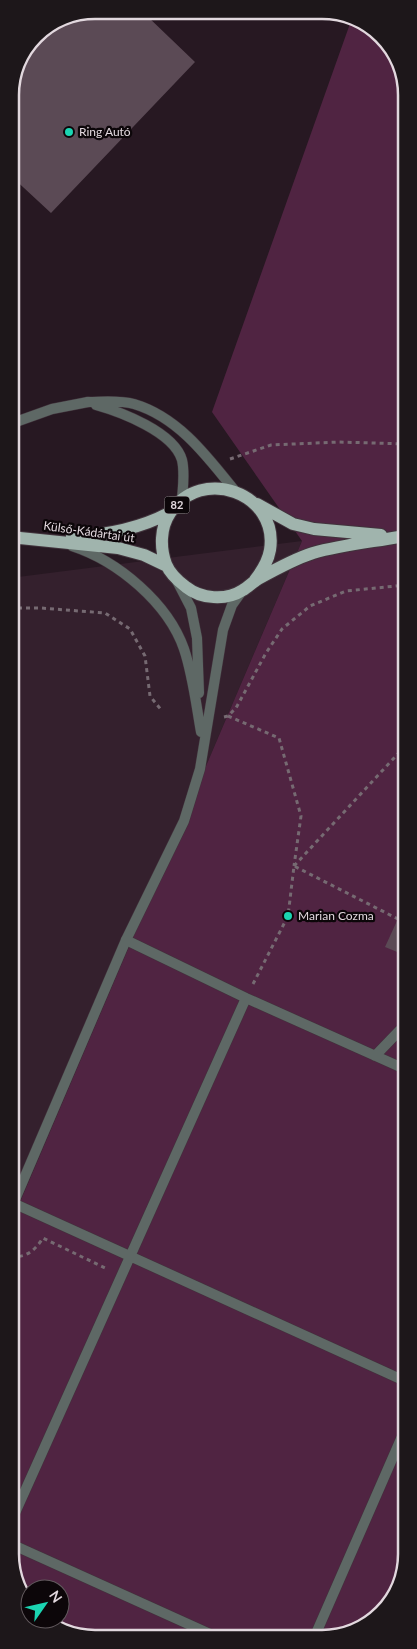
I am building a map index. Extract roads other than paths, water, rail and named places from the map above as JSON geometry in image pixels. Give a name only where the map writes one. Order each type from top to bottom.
[{"type":"main road","name":"Külső-Kádártai út","points":[[19,537],[98,535],[136,527],[155,521],[169,513],[182,499],[198,490],[216,487],[235,491],[294,524],[314,529],[398,537]]},
{"type":"main road","name":"Külső-Kádártai út","points":[[251,500],[263,514],[270,532],[270,549],[265,566],[256,580]]},
{"type":"main road","name":"Külső-Kádártai út","points":[[169,513],[162,531],[162,549],[167,566],[177,580],[191,591],[207,597],[225,596],[242,591],[256,580],[314,553],[398,538]]},
{"type":"main road","name":"Külső-Kádártai út","points":[[34,538],[118,548],[144,555],[167,566]]},
{"type":"street","points":[[88,402],[118,412],[148,426],[169,441],[181,459],[184,482],[182,499]]},
{"type":"street","points":[[19,421],[52,409],[88,402],[132,404],[154,412],[177,427],[196,444],[235,491]]},
{"type":"street","points":[[55,541],[77,548],[105,561],[138,584],[167,616],[183,648],[194,688],[201,732]]},
{"type":"street","points":[[177,580],[191,608],[197,638],[201,732],[200,769]]},
{"type":"street","points":[[19,1190],[126,940],[184,822],[200,769],[216,664],[224,630],[232,605],[242,591]]},
{"type":"street","points":[[126,940],[246,998],[398,1066]]},
{"type":"street","points":[[19,1504],[246,998]]},
{"type":"street","points":[[375,1056],[398,1032]]},
{"type":"street","points":[[19,1209],[398,1378]]},
{"type":"street","points":[[317,1630],[398,1446]]},
{"type":"street","points":[[19,1548],[201,1630]]},
{"type":"place","name":"Ring Autó","points":[[69,132]]},
{"type":"place","name":"Marian Cozma","points":[[288,916]]}]
